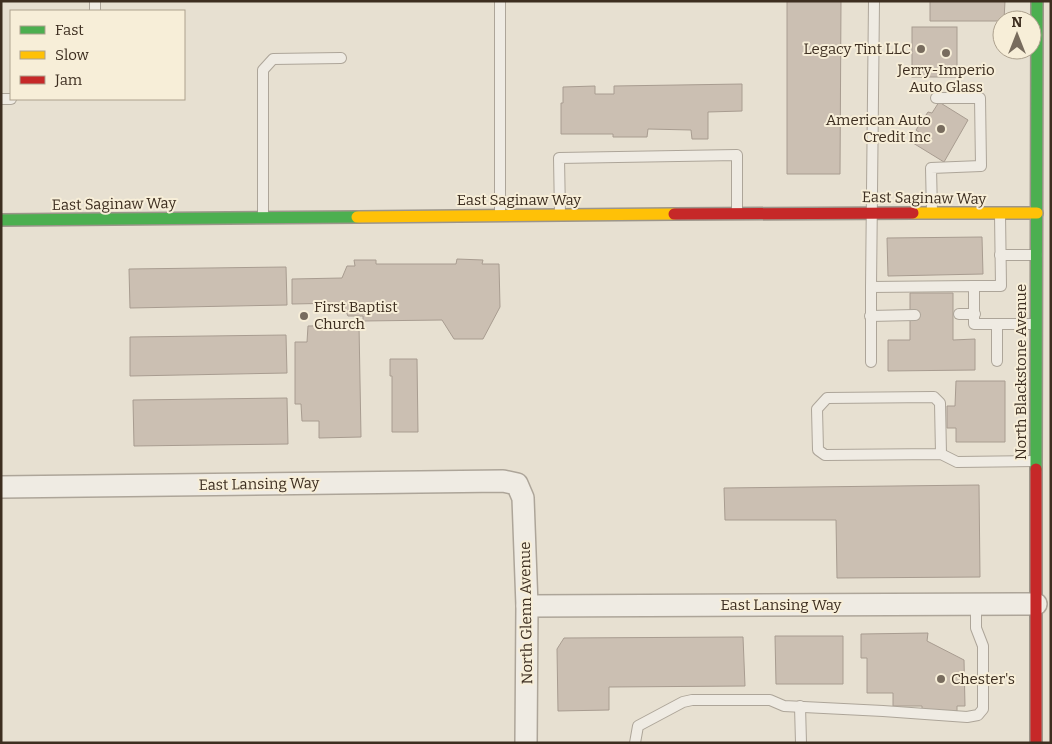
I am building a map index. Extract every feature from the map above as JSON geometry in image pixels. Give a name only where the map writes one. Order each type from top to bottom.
[{"type":"street","name":"North Blackstone Avenue","points":[[1036,743],[1036,324],[1037,255],[1043,214],[1037,65],[1037,1]]},
{"type":"street","points":[[1037,65],[1049,92]]},
{"type":"street","name":"East Saginaw Way","points":[[1,220],[871,212],[1043,214]]},
{"type":"street","name":"East Lansing Way","points":[[1,487],[503,481],[517,484]]},
{"type":"street","name":"North Glenn Avenue","points":[[517,484],[523,498],[527,606],[526,743]]},
{"type":"street","name":"East Lansing Way","points":[[527,606],[1036,604]]},
{"type":"lane","points":[[500,1],[500,215]]},
{"type":"lane","points":[[870,362],[874,1]]},
{"type":"lane","points":[[263,217],[263,70],[273,59],[341,58]]},
{"type":"lane","points":[[932,213],[931,168],[981,166],[980,98],[936,98]]},
{"type":"lane","points":[[560,214],[559,158],[737,155],[737,213]]},
{"type":"lane","points":[[870,287],[1001,286],[1000,214]]},
{"type":"lane","points":[[1000,255],[1037,255]]},
{"type":"lane","points":[[974,286],[974,324],[1036,324]]},
{"type":"lane","points":[[959,314],[974,314]]},
{"type":"lane","points":[[870,316],[915,315]]},
{"type":"lane","points":[[997,324],[997,361]]},
{"type":"lane","points":[[941,454],[940,403],[934,397],[827,398],[818,409],[818,450],[826,455],[941,454],[957,462],[1036,461]]},
{"type":"lane","points":[[635,743],[638,726],[683,702],[692,700],[770,700],[784,706],[967,717],[978,715],[983,710],[984,646],[976,628],[976,604]]},
{"type":"lane","points":[[800,706],[801,743]]},
{"type":"building","points":[[787,1],[841,1],[840,174],[787,174]]},
{"type":"building","points":[[930,1],[1005,1],[1005,10],[992,10],[992,21],[930,21]]},
{"type":"building","points":[[912,27],[957,27],[957,77],[912,77]]},
{"type":"building","points":[[742,84],[742,111],[708,112],[708,139],[692,139],[691,130],[648,129],[647,137],[613,137],[613,134],[561,134],[563,87],[595,86],[595,94],[614,94],[614,86]]},
{"type":"building","points":[[939,102],[968,120],[944,162],[913,143],[920,133],[916,130],[928,112],[932,113]]},
{"type":"building","points":[[982,237],[983,274],[888,276],[887,238]]},
{"type":"building","points":[[457,259],[483,260],[482,264],[499,264],[500,307],[483,339],[454,339],[442,320],[363,321],[363,316],[348,316],[342,303],[292,304],[292,279],[342,278],[347,266],[355,266],[354,260],[376,260],[376,264],[456,264]]},
{"type":"building","points":[[286,267],[287,305],[130,308],[129,269]]},
{"type":"building","points":[[910,293],[953,293],[953,340],[975,339],[975,370],[888,371],[888,340],[910,340]]},
{"type":"building","points":[[359,325],[361,437],[319,438],[319,421],[302,421],[301,404],[295,404],[295,342],[307,342],[308,326]]},
{"type":"building","points":[[286,335],[287,373],[130,376],[130,337]]},
{"type":"building","points":[[390,359],[417,359],[418,432],[392,432],[392,376],[390,376]]},
{"type":"building","points":[[956,381],[1005,381],[1005,442],[956,442],[956,428],[947,428],[947,406],[955,406]]},
{"type":"building","points":[[287,398],[288,444],[134,446],[133,400]]},
{"type":"building","points":[[979,485],[980,577],[837,578],[836,520],[725,520],[724,488]]},
{"type":"building","points":[[928,633],[927,641],[964,660],[965,706],[957,706],[957,711],[922,711],[922,706],[893,706],[893,693],[867,693],[867,658],[861,658],[861,634]]},
{"type":"building","points":[[775,636],[843,636],[843,684],[776,684]]},
{"type":"building","points":[[743,637],[745,686],[609,687],[609,710],[558,711],[557,649],[564,638]]},
{"type":"traffic: fast","points":[[1036,469],[1037,1]]},
{"type":"traffic: fast","points":[[1,220],[357,217]]},
{"type":"traffic: slow","points":[[913,213],[1037,213]]},
{"type":"traffic: slow","points":[[357,217],[674,214]]},
{"type":"traffic: jam","points":[[674,214],[913,213]]},
{"type":"traffic: jam","points":[[1036,469],[1036,743]]},
{"type":"place","name":"Legacy Tint LLC","points":[[921,49]]},
{"type":"place","name":"Jerry-Imperio Auto Glass","points":[[946,53]]},
{"type":"place","name":"American Auto Credit Inc","points":[[941,129]]},
{"type":"place","name":"First Baptist Church","points":[[304,316]]},
{"type":"place","name":"Chester's","points":[[941,679]]}]
